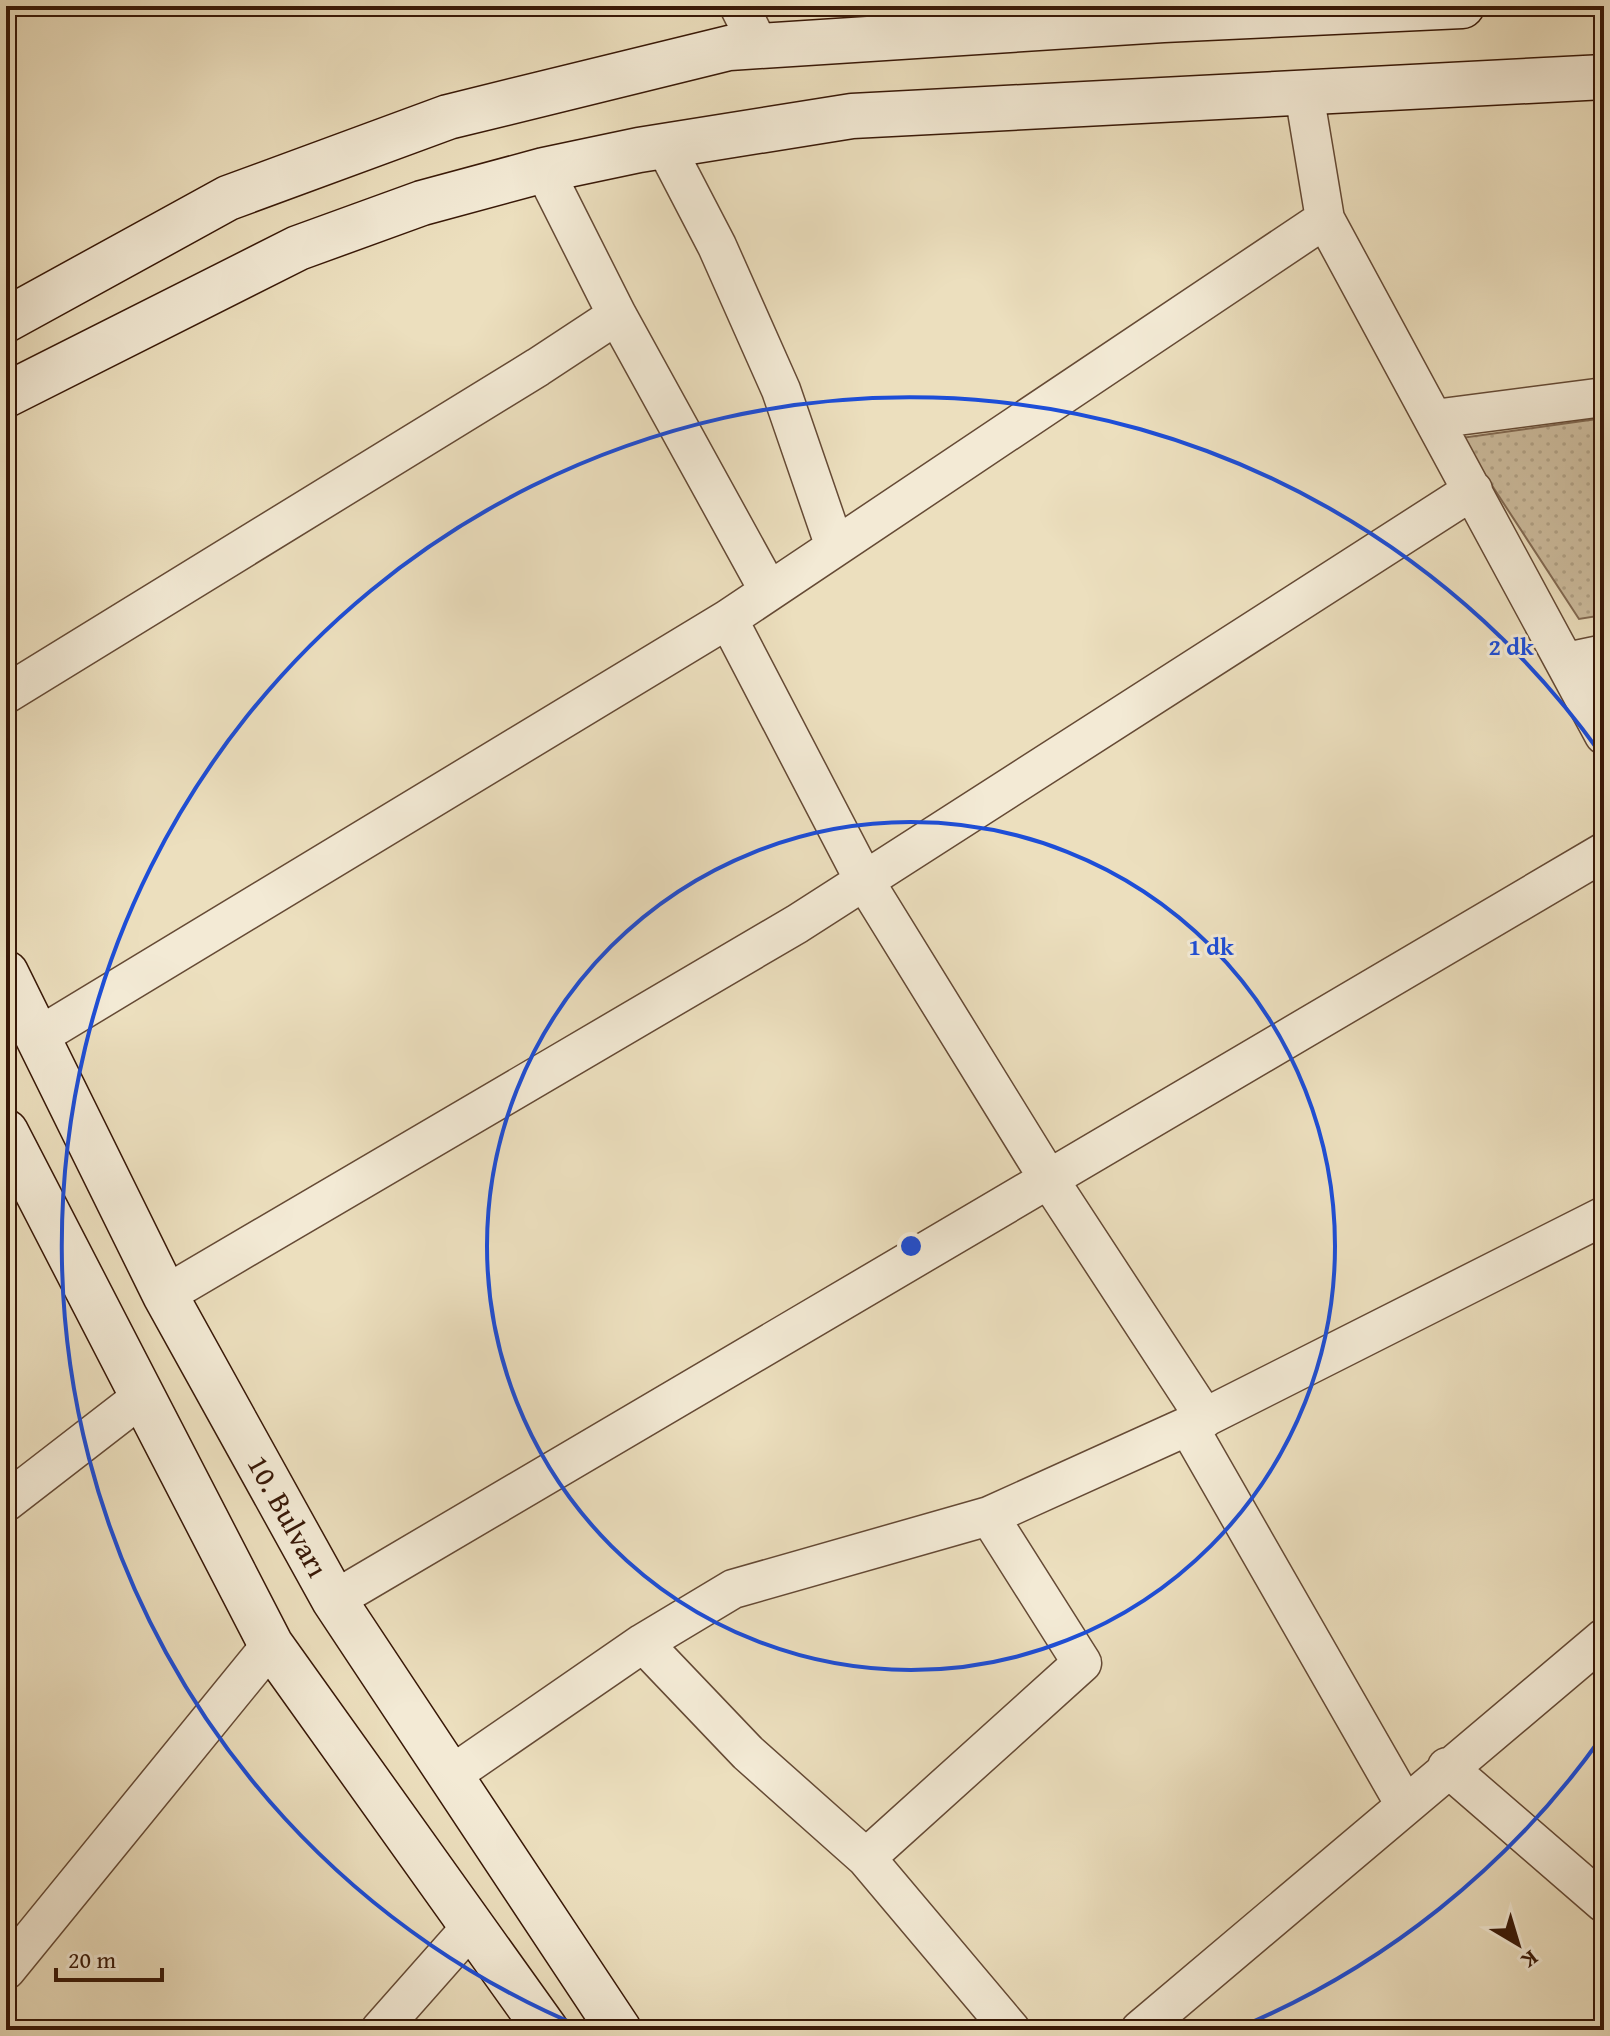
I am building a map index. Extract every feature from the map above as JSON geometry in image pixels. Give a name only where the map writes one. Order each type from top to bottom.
[{"type":"main road","points":[[6,320],[228,198],[448,117],[729,48],[1222,12],[1462,6]]},
{"type":"main road","points":[[6,395],[298,248],[422,203],[544,170],[665,146],[852,116],[1604,77]]},
{"type":"main road","name":"10. Bulvarı","points":[[6,973],[165,1295],[334,1600],[619,2030]]},
{"type":"main road","points":[[6,1132],[271,1645],[546,2030]]},
{"type":"street","points":[[739,6],[759,46]]},
{"type":"street","points":[[1304,93],[1325,219],[1604,735]]},
{"type":"street","points":[[665,146],[717,246],[781,390],[835,547]]},
{"type":"street","points":[[544,170],[617,315],[769,591]]},
{"type":"street","points":[[36,1038],[728,619],[1325,219]]},
{"type":"street","points":[[6,694],[538,367],[617,315]]},
{"type":"street","points":[[1434,419],[1604,397]]},
{"type":"street","points":[[165,1295],[797,924],[1473,490]]},
{"type":"street","points":[[728,619],[864,880],[1197,1422],[1404,1803]]},
{"type":"street","points":[[1566,662],[1604,654]]},
{"type":"street","points":[[334,1600],[1604,852]]},
{"type":"street","points":[[450,1776],[643,1643],[733,1589],[989,1516],[1197,1422],[1604,1216]]},
{"type":"street","points":[[6,1502],[143,1396]]},
{"type":"street","points":[[866,1858],[1082,1663],[989,1516]]},
{"type":"street","points":[[1140,2030],[1404,1803],[1604,1638]]},
{"type":"street","points":[[643,1643],[748,1753],[866,1858],[1011,2030]]},
{"type":"street","points":[[6,1970],[271,1645]]},
{"type":"street","points":[[1447,1767],[1604,1903]]},
{"type":"street","points":[[380,2030],[472,1926]]},
{"type":"shaded area","points":[[1604,418],[1604,615],[1579,619],[1461,438]]}]
